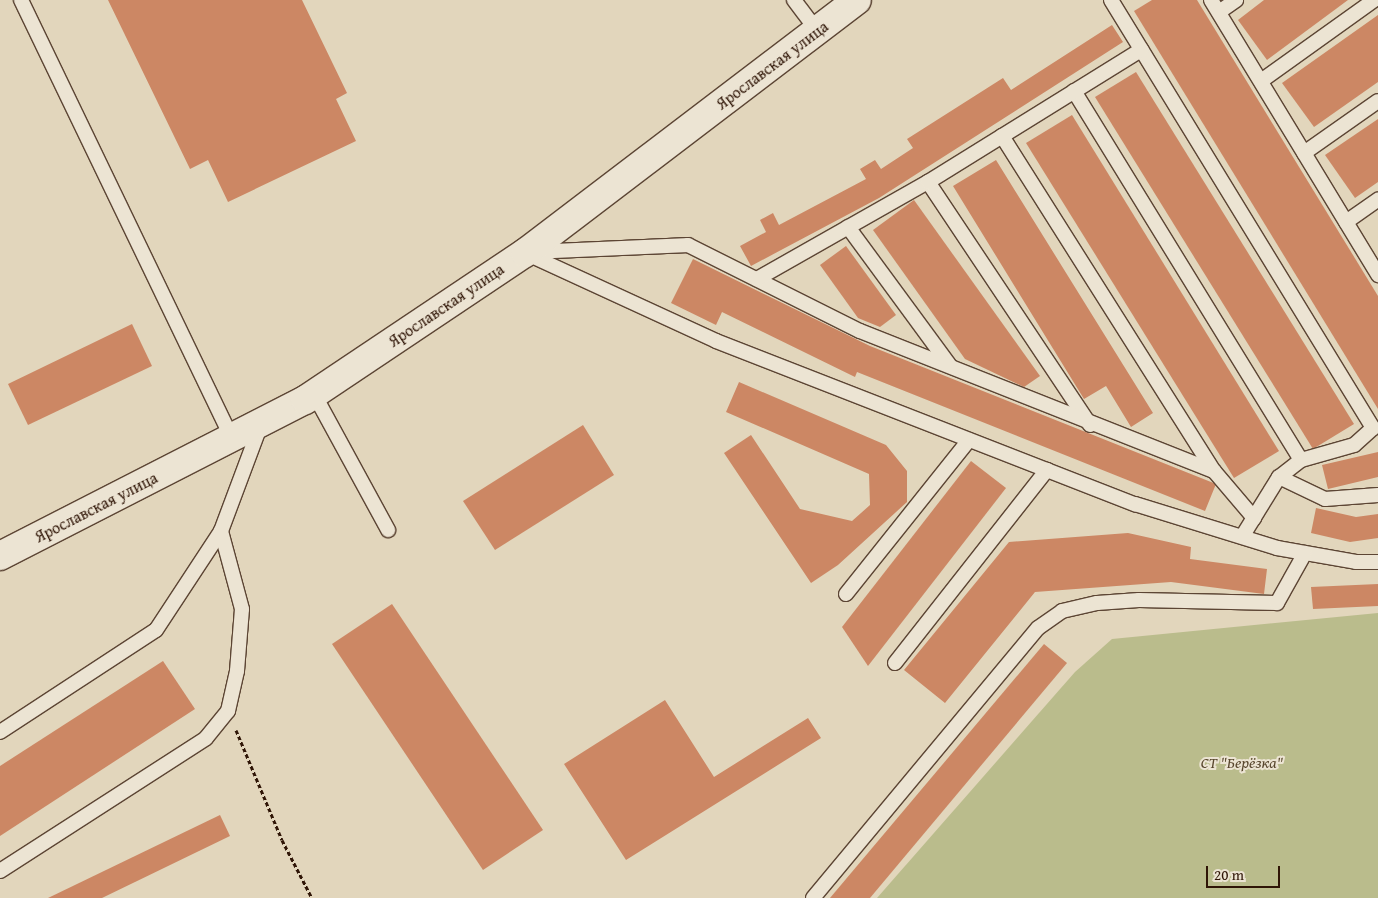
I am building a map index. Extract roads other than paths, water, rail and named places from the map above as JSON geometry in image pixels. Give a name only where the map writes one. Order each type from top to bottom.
[{"type":"main road","name":"Ярославская улица","points":[[0,556],[232,438],[314,394],[525,252],[858,0]]},
{"type":"lane","points":[[21,0],[232,438]]},
{"type":"lane","points":[[794,0],[817,31]]},
{"type":"lane","points":[[1111,0],[1372,428],[1354,445],[1301,460],[1280,477],[1242,537]]},
{"type":"lane","points":[[1236,0],[1215,6],[1378,275]]},
{"type":"lane","points":[[1261,81],[1374,0]]},
{"type":"lane","points":[[756,279],[928,182],[1140,50]]},
{"type":"lane","points":[[1074,91],[1301,460]]},
{"type":"lane","points":[[1304,153],[1378,101]]},
{"type":"lane","points":[[1002,136],[1214,471],[1254,518]]},
{"type":"lane","points":[[928,182],[1090,425]]},
{"type":"lane","points":[[1346,222],[1378,200]]},
{"type":"lane","points":[[848,228],[951,367]]},
{"type":"lane","points":[[525,252],[688,245],[860,331],[1090,425],[1214,471]]},
{"type":"lane","points":[[525,252],[716,341],[1135,504],[1242,537],[1305,553],[1356,562],[1378,562]]},
{"type":"lane","points":[[314,394],[388,530]]},
{"type":"lane","points":[[0,732],[156,630],[221,531],[262,422]]},
{"type":"lane","points":[[846,594],[969,440]]},
{"type":"lane","points":[[895,663],[1047,470]]},
{"type":"lane","points":[[1280,477],[1325,499],[1378,496]]},
{"type":"lane","points":[[0,871],[206,738],[228,711],[238,671],[242,609],[221,531]]},
{"type":"lane","points":[[813,898],[1038,628],[1062,611],[1097,603],[1139,600],[1276,603],[1305,553]]},
{"type":"park label","name":"СТ \"Берёзка\"","points":[[1242,762]]}]
